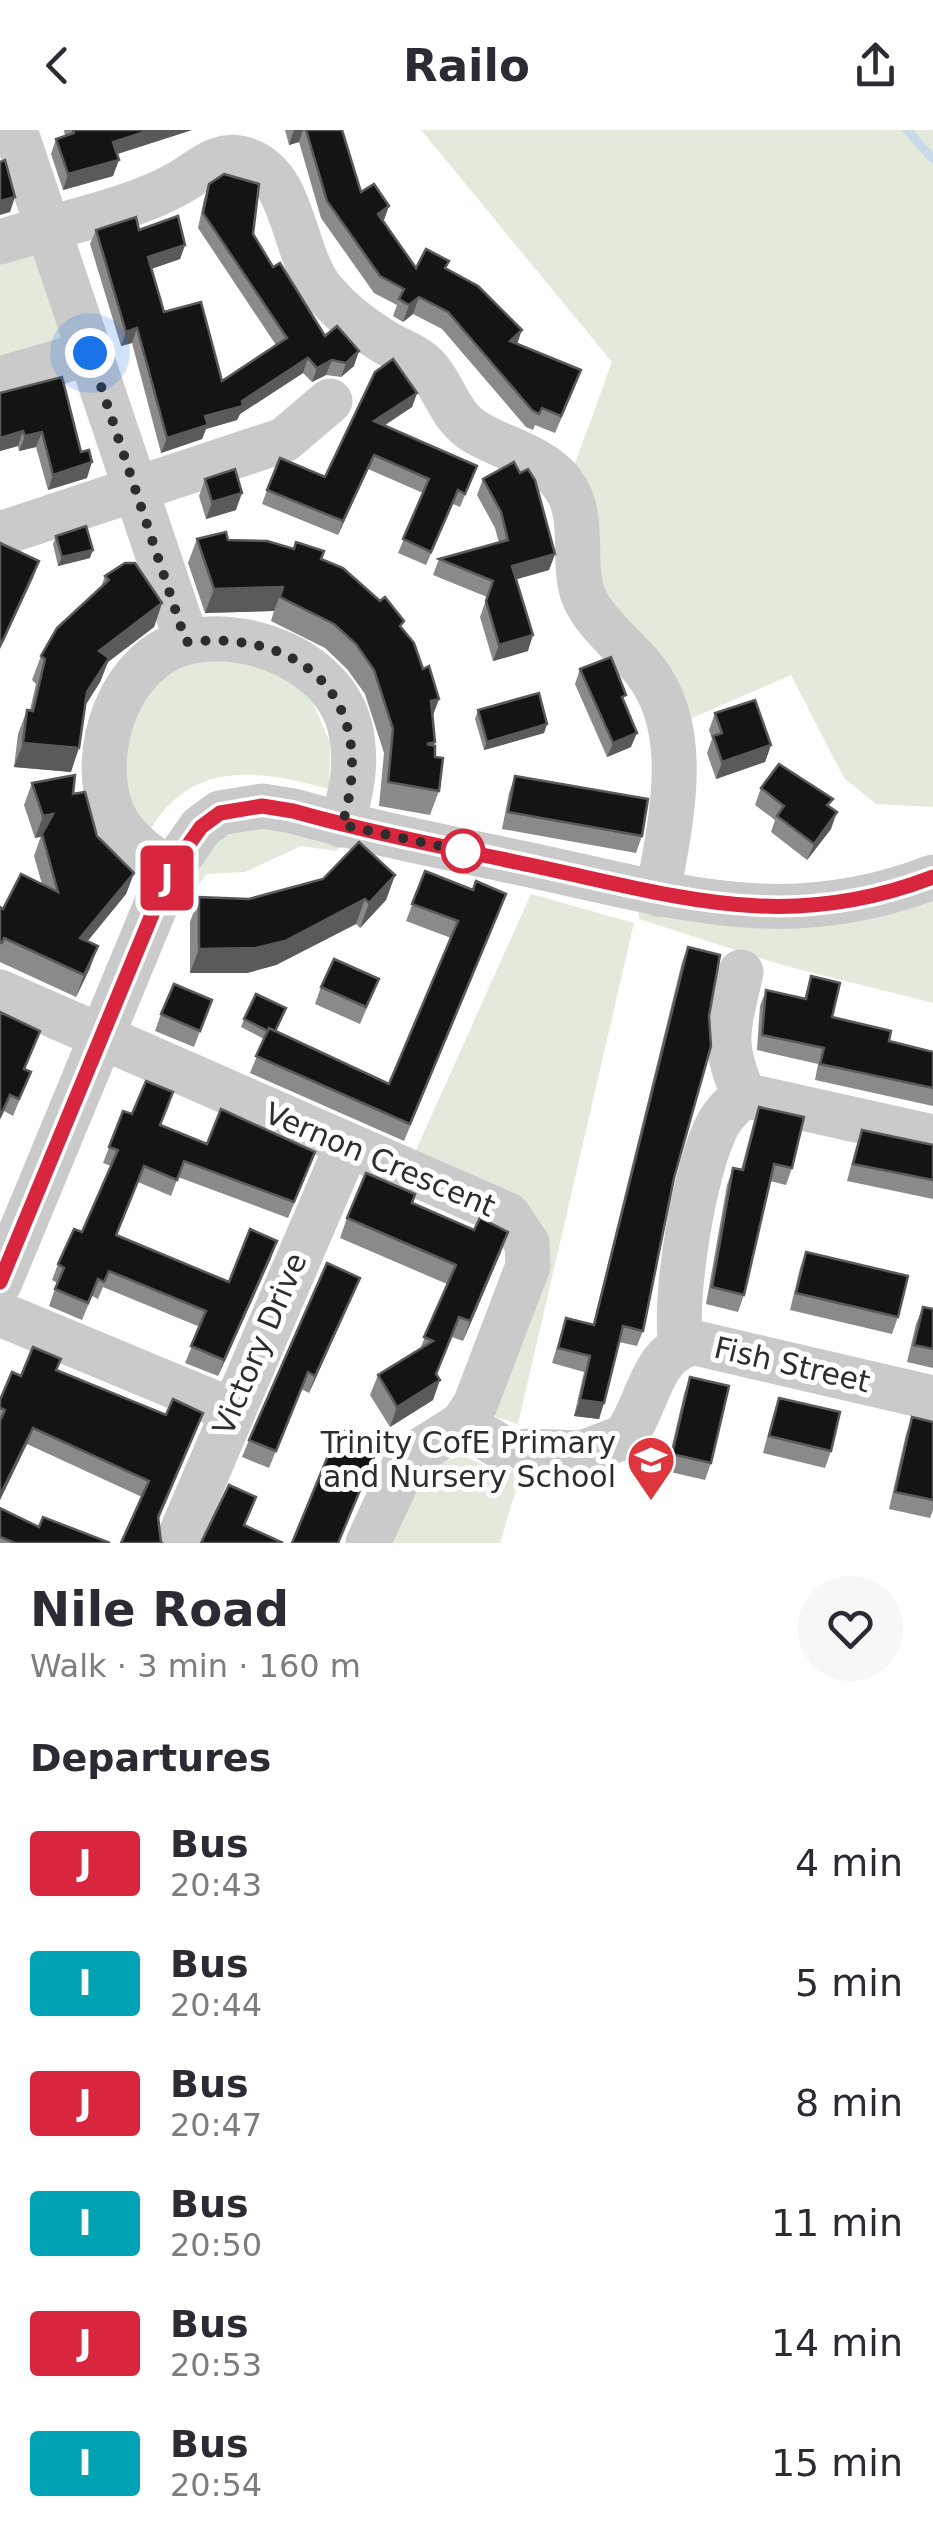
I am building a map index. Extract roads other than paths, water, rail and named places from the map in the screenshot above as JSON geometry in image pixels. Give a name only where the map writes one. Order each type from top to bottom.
[{"type":"street","points":[[15,130],[186,642]]},
{"type":"street","points":[[0,242],[162,191],[210,161],[247,160],[267,172],[280,190],[312,277],[325,294],[384,342],[426,365],[450,411],[464,424],[557,477],[575,511],[584,597],[646,672],[672,730],[670,820],[658,894]]},
{"type":"street","points":[[0,379],[90,353]]},
{"type":"street","points":[[0,534],[284,440],[330,401]]},
{"type":"street","points":[[170,871],[134,845],[121,828],[112,810],[104,762],[115,710],[133,680],[153,659],[186,642],[213,639],[261,645],[310,669],[329,688],[350,727],[355,769],[342,825]]},
{"type":"street","points":[[0,1282],[98,1036],[170,871],[201,827],[220,813],[238,808],[293,811],[342,825],[722,906],[821,906],[866,898],[933,878]]},
{"type":"street","points":[[741,972],[726,1041],[728,1060],[744,1095]]},
{"type":"street","name":"Vernon Crescent","points":[[0,992],[347,1146],[490,1204],[508,1216],[528,1243],[528,1266],[475,1405],[496,1440]]},
{"type":"street","points":[[744,1095],[928,1136]]},
{"type":"street","points":[[680,1345],[676,1305],[708,1152],[728,1109],[744,1095]]},
{"type":"street","name":"Victory Drive","points":[[177,1543],[347,1146]]},
{"type":"street","points":[[0,1314],[232,1410]]},
{"type":"street","name":"Fish Street","points":[[496,1440],[582,1453],[624,1437],[663,1359],[680,1345],[696,1343],[933,1398]]},
{"type":"street","points":[[368,1543],[407,1459],[496,1440]]},
{"type":"waterway","points":[[907,130],[933,159]]},
{"type":"place","name":"Trinity CofE Primary and Nursery School","points":[[651,1502]]}]
